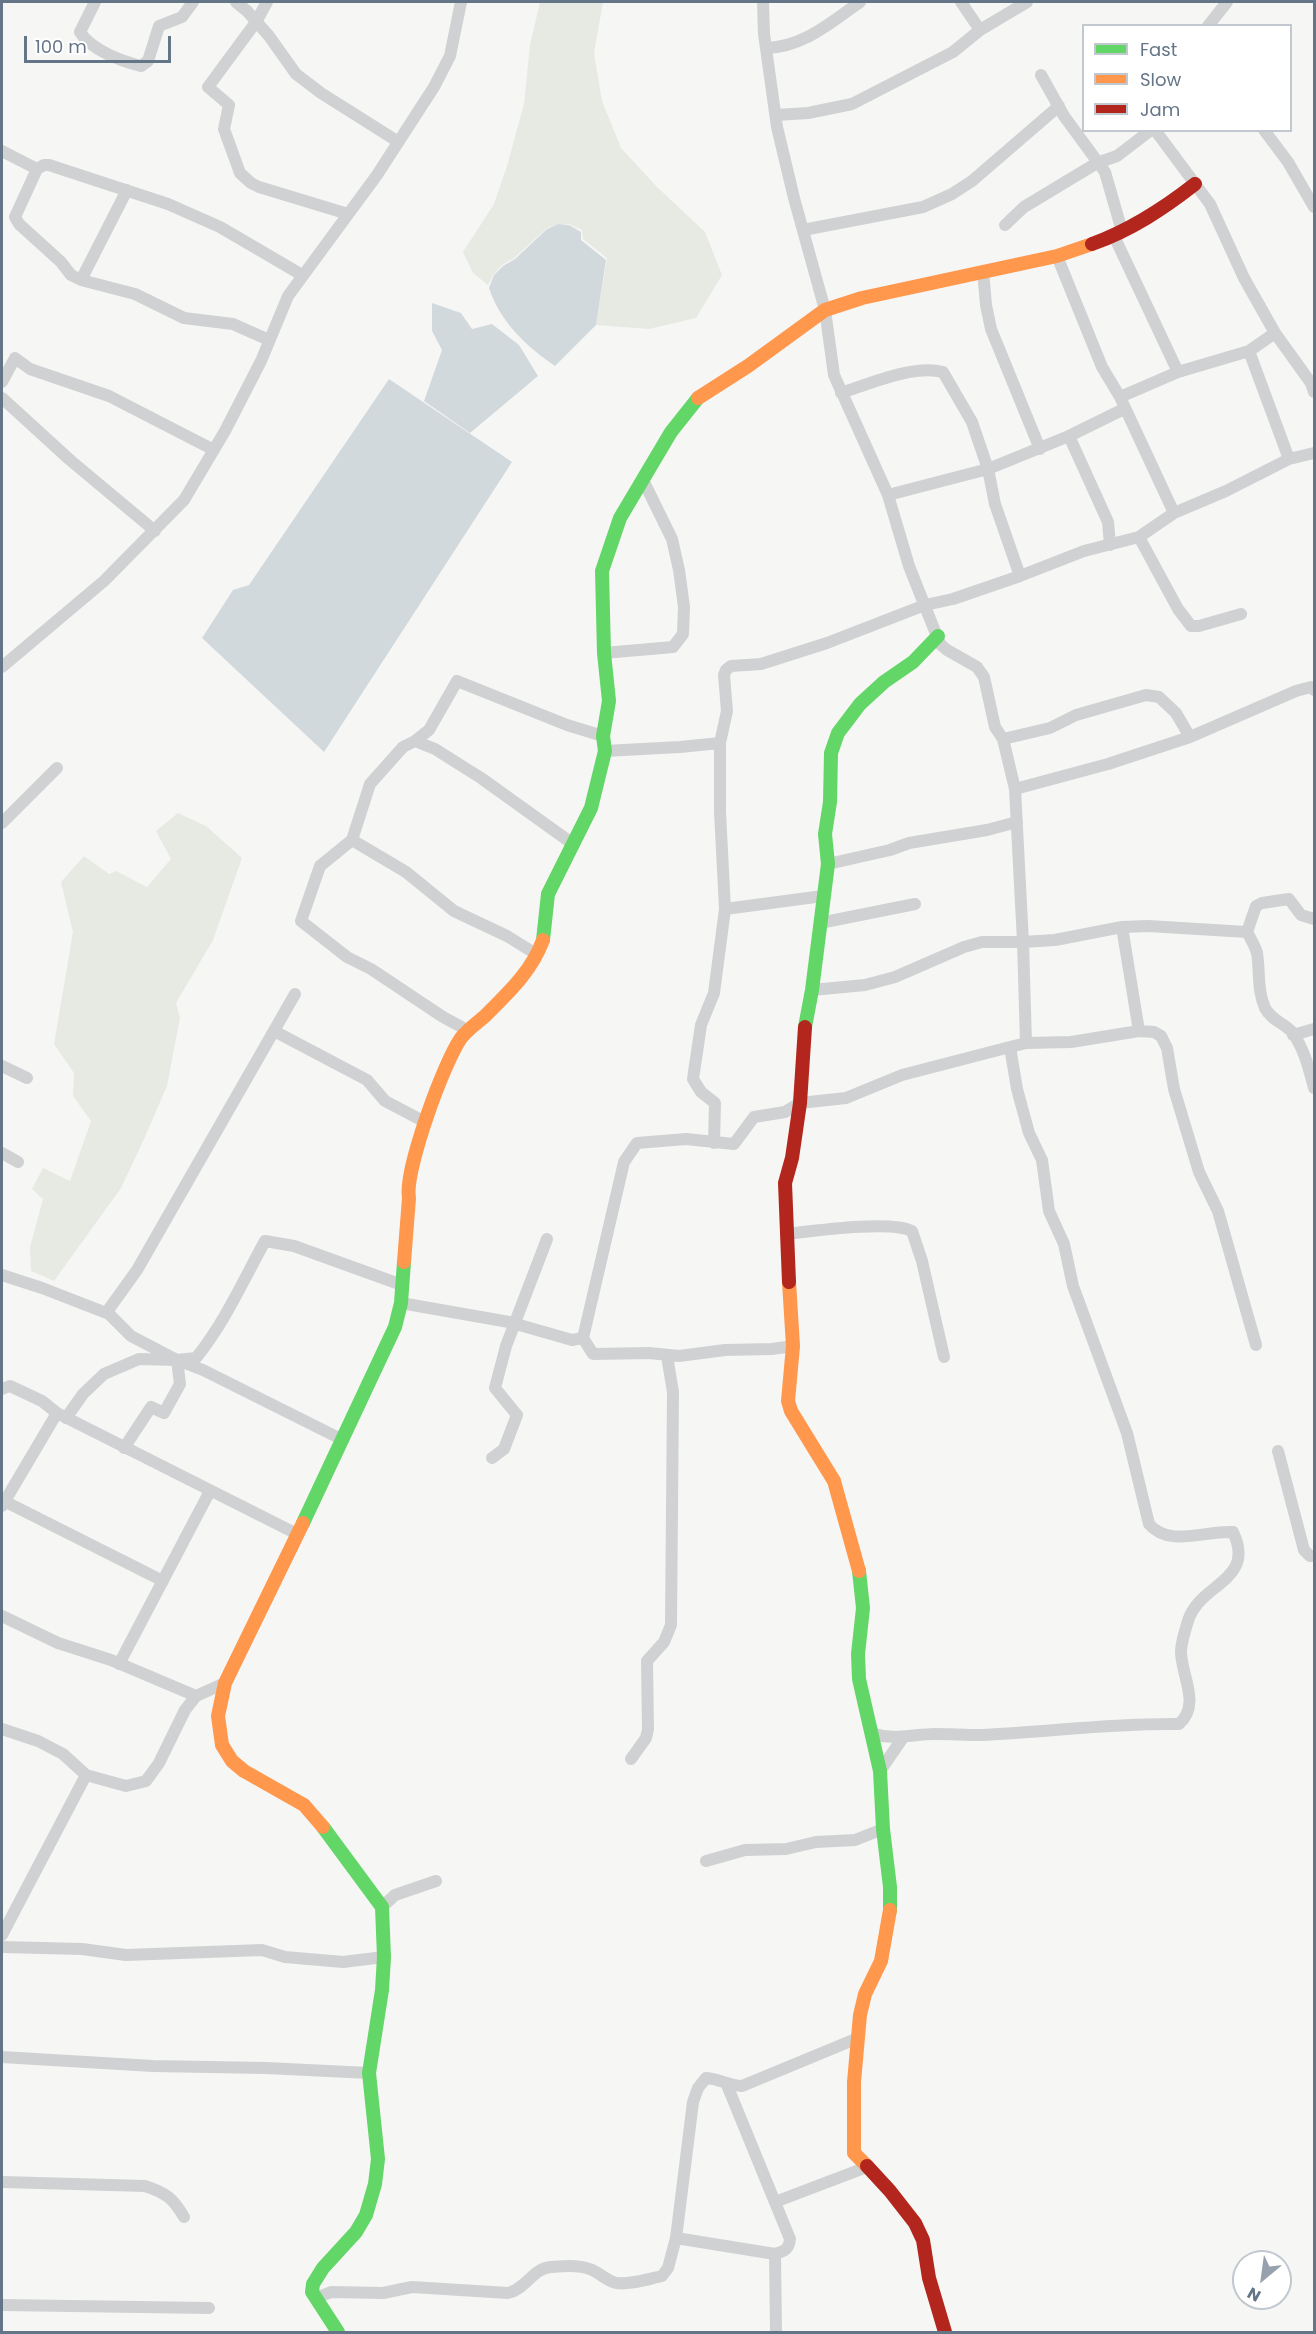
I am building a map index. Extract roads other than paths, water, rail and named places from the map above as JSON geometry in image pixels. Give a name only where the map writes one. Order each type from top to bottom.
[{"type":"street","points":[[95,2],[80,32],[86,41],[131,64],[141,66],[148,61],[159,26],[182,17],[193,2]]},
{"type":"street","points":[[236,2],[256,22],[296,74],[321,93],[397,141]]},
{"type":"street","points":[[267,2],[256,22],[208,87],[229,105],[224,129],[240,173],[259,187],[348,214]]},
{"type":"street","points":[[2,667],[104,581],[184,500],[214,450],[261,361],[288,296],[377,175],[434,87],[450,56],[460,2]]},
{"type":"street","points":[[762,2],[776,115],[803,230],[825,310],[834,375],[888,495],[909,566],[940,644],[977,667],[984,676],[995,727],[1002,739],[1015,789],[1026,1043]]},
{"type":"street","points":[[766,48],[792,45],[810,36],[860,2]]},
{"type":"street","points":[[961,2],[980,30]]},
{"type":"street","points":[[776,115],[808,113],[852,104],[953,52],[980,30],[1027,2]]},
{"type":"street","points":[[1210,24],[1227,2]]},
{"type":"street","points":[[1041,75],[1059,106],[1105,172],[1118,233],[1178,372]]},
{"type":"street","points":[[803,230],[923,207],[938,202],[972,181],[1059,106]]},
{"type":"street","points":[[1005,225],[1024,207],[1097,163],[1117,156],[1148,132]]},
{"type":"street","points":[[1156,132],[1215,212],[1244,278],[1275,333],[1311,383],[1314,392]]},
{"type":"street","points":[[1266,132],[1288,162],[1314,207]]},
{"type":"street","points":[[2,152],[37,169]]},
{"type":"street","points":[[269,340],[233,324],[184,318],[135,294],[81,280],[71,274],[61,262],[19,225],[15,217],[37,169],[49,165],[168,204],[220,227],[302,275]]},
{"type":"street","points":[[338,2332],[312,2292],[313,2284],[323,2268],[356,2232],[366,2215],[375,2184],[378,2159],[369,2073],[382,1990],[384,1957],[382,1907],[331,1836],[304,1805],[244,1771],[232,1761],[222,1745],[218,1716],[225,1683],[395,1327],[401,1303],[409,1198],[407,1188],[424,1122],[444,1068],[462,1037],[517,985],[536,954],[544,937],[548,894],[591,808],[605,751],[603,736],[609,701],[604,653],[602,571],[621,518],[671,432],[697,399],[748,366],[825,310],[862,298],[1057,256],[1118,233],[1160,211],[1195,184]]},
{"type":"street","points":[[81,280],[127,190]]},
{"type":"street","points":[[1057,256],[1102,367],[1122,403],[1174,513]]},
{"type":"street","points":[[983,272],[986,305],[993,335],[1040,449]]},
{"type":"street","points":[[888,495],[988,469],[1040,449],[1069,436],[1178,372],[1250,351],[1275,333]]},
{"type":"street","points":[[1250,351],[1289,459]]},
{"type":"street","points":[[2,382],[15,358],[30,369],[109,396],[214,450]]},
{"type":"street","points":[[841,393],[905,373],[935,370],[943,372],[972,422],[988,469],[995,504],[1020,576]]},
{"type":"street","points":[[2,398],[70,460],[155,531]]},
{"type":"street","points":[[1069,436],[1108,522],[1110,545]]},
{"type":"street","points":[[714,1143],[715,1103],[700,1092],[693,1079],[701,1025],[714,993],[725,909],[720,812],[720,743],[727,711],[726,670],[731,666],[761,664],[827,643],[925,605],[953,599],[1084,551],[1140,537],[1174,513],[1226,491],[1289,459],[1314,453]]},
{"type":"street","points":[[604,653],[673,647],[683,634],[684,607],[672,539],[643,480]]},
{"type":"street","points":[[1140,537],[1178,609],[1191,626],[1199,627],[1241,614]]},
{"type":"street","points":[[938,636],[913,662],[869,695],[838,733],[831,753],[830,802],[825,834],[828,864],[812,990],[805,1022],[800,1102],[792,1158],[784,1183],[793,1346],[788,1401],[791,1411],[834,1481],[858,1563],[863,1598],[858,1654],[859,1679],[880,1771],[883,1829],[890,1887],[890,1911],[881,1961],[865,1994],[858,2038],[854,2082],[854,2153],[890,2191],[915,2223],[922,2240],[929,2278],[945,2332]]},
{"type":"street","points":[[469,1031],[371,969],[347,957],[302,921],[320,866],[352,840],[370,784],[402,747],[415,741],[429,730],[457,681],[567,725],[603,736]]},
{"type":"street","points":[[1015,789],[1108,764],[1190,737],[1296,691],[1311,687],[1314,690]]},
{"type":"street","points":[[1002,739],[1058,726],[1076,715],[1146,695],[1159,697],[1176,713],[1190,737]]},
{"type":"street","points":[[415,741],[435,749],[481,778],[573,844]]},
{"type":"street","points":[[605,751],[720,743]]},
{"type":"street","points":[[2,823],[57,768]]},
{"type":"street","points":[[828,864],[890,850],[909,843],[987,830],[1017,822]]},
{"type":"street","points":[[352,840],[406,872],[454,911],[507,936],[536,954]]},
{"type":"street","points":[[725,909],[823,896]]},
{"type":"street","points":[[1314,919],[1301,915],[1289,899],[1262,903],[1256,906],[1247,932],[1257,951],[1260,993],[1266,1010],[1275,1021],[1290,1030],[1307,1062],[1314,1088]]},
{"type":"street","points":[[820,923],[915,904]]},
{"type":"street","points":[[812,990],[865,985],[895,977],[982,942],[1054,940],[1122,927],[1148,926],[1247,932]]},
{"type":"street","points":[[1122,927],[1139,1031]]},
{"type":"street","points":[[109,1314],[109,1309],[137,1270],[295,994]]},
{"type":"street","points":[[1293,1035],[1314,1029]]},
{"type":"street","points":[[274,1031],[367,1080],[385,1101],[424,1122]]},
{"type":"street","points":[[793,1346],[667,1356],[649,1353],[593,1354],[583,1338],[624,1162],[637,1143],[686,1139],[734,1144],[754,1117],[785,1112],[800,1102],[846,1098],[902,1075],[1026,1043],[1071,1042],[1139,1031],[1154,1032],[1161,1036],[1167,1048],[1174,1089],[1199,1172],[1218,1211],[1256,1345]]},
{"type":"street","points":[[871,1734],[902,1739],[916,1734],[979,1735],[1135,1723],[1179,1724],[1185,1719],[1190,1698],[1181,1650],[1189,1619],[1199,1601],[1228,1577],[1238,1562],[1239,1552],[1233,1532],[1188,1537],[1160,1533],[1149,1524],[1126,1433],[1073,1286],[1066,1251],[1049,1211],[1042,1160],[1029,1132],[1017,1089],[1010,1047]]},
{"type":"street","points":[[2,1066],[27,1078]]},
{"type":"street","points":[[2,1153],[18,1162]]},
{"type":"street","points":[[786,1234],[829,1229],[887,1227],[906,1228],[912,1231],[922,1261],[944,1357]]},
{"type":"street","points":[[492,1458],[504,1449],[517,1415],[495,1388],[506,1347],[548,1239]]},
{"type":"street","points":[[163,1581],[3,1504],[61,1415],[104,1374],[139,1359],[196,1358],[228,1312],[266,1241],[294,1246],[402,1285]]},
{"type":"street","points":[[2,1275],[109,1314],[131,1336],[343,1440]]},
{"type":"street","points":[[401,1303],[516,1324],[572,1340],[583,1338]]},
{"type":"street","points":[[631,1760],[646,1738],[648,1730],[647,1661],[652,1652],[664,1642],[671,1625],[673,1392],[667,1356]]},
{"type":"street","points":[[124,1448],[151,1407],[164,1413],[180,1384],[177,1360]]},
{"type":"street","points":[[2,1389],[10,1386],[42,1401],[61,1415],[124,1448],[297,1534]]},
{"type":"street","points":[[1278,1451],[1304,1550],[1310,1556],[1314,1556]]},
{"type":"street","points":[[119,1664],[210,1491]]},
{"type":"street","points":[[2,1616],[58,1643],[119,1664],[196,1696]]},
{"type":"street","points":[[2,1729],[38,1741],[63,1754],[86,1775],[126,1786],[146,1781],[159,1763],[185,1710],[196,1696],[225,1683]]},
{"type":"street","points":[[880,1771],[902,1739]]},
{"type":"street","points":[[2,1935],[5,1918],[86,1775]]},
{"type":"street","points":[[706,1861],[745,1850],[786,1850],[816,1842],[855,1840],[883,1829]]},
{"type":"street","points":[[382,1907],[395,1895],[436,1881]]},
{"type":"street","points":[[2,1947],[82,1949],[126,1955],[262,1950],[285,1957],[343,1962],[384,1957]]},
{"type":"street","points":[[316,2298],[331,2292],[383,2293],[412,2288],[508,2293],[516,2291],[542,2268],[551,2267],[582,2266],[619,2284],[662,2276],[668,2268],[676,2238],[693,2102],[698,2088],[706,2078],[716,2079],[727,2085],[742,2086],[858,2038]]},
{"type":"street","points":[[2,2057],[153,2066],[369,2073]]},
{"type":"street","points":[[676,2238],[775,2254],[784,2252],[789,2246],[790,2239],[727,2085]]},
{"type":"street","points":[[775,2202],[867,2167]]},
{"type":"street","points":[[2,2182],[145,2186],[175,2200],[184,2217]]},
{"type":"street","points":[[775,2254],[776,2332]]},
{"type":"street","points":[[2,2305],[209,2308]]}]
